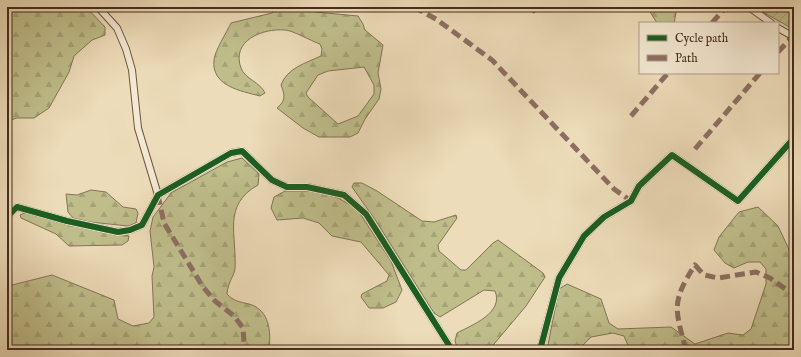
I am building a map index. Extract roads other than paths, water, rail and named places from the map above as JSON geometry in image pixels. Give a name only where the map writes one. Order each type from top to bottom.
[{"type":"street","points":[[7,8],[19,7]]},
{"type":"street","points":[[98,7],[117,28],[126,49],[132,70],[138,128],[158,195]]},
{"type":"street","points":[[749,7],[770,22]]},
{"type":"street","points":[[779,29],[794,37]]},
{"type":"street","points":[[540,350],[558,278],[584,236],[604,216],[631,201],[639,186],[672,155],[738,202],[794,138]]},
{"type":"street","points":[[7,217],[17,207],[67,221],[118,232],[142,226],[158,195],[231,153],[242,151],[272,180],[287,187],[307,187],[344,194],[366,214],[452,350]]}]
